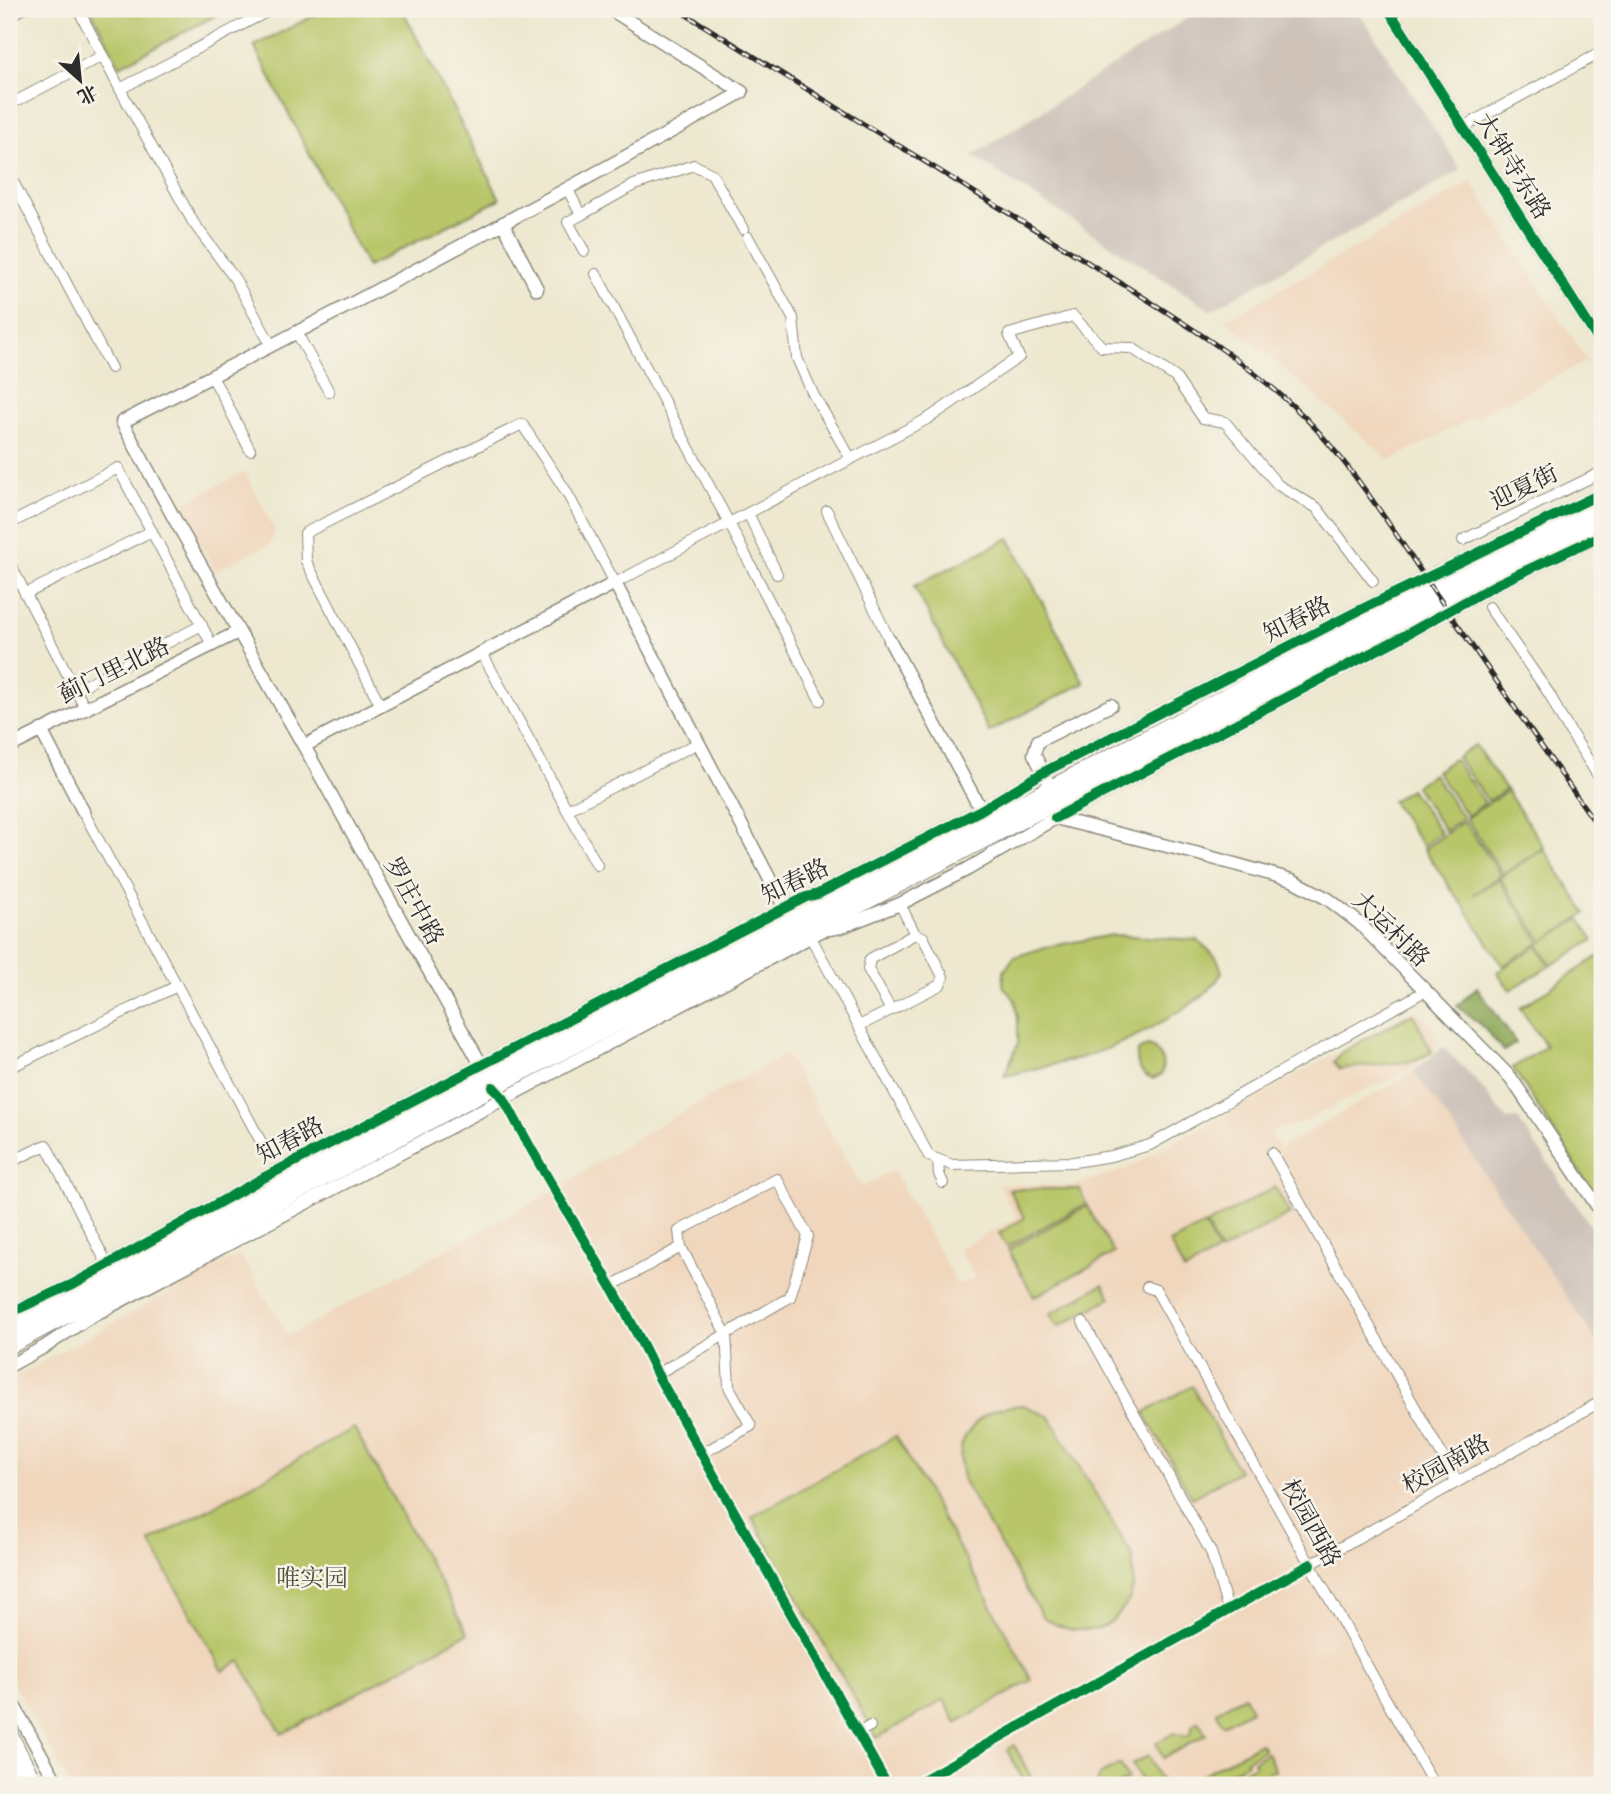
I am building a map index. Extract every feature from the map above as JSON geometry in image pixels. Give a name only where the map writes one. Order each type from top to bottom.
[{"type":"highway","points":[[9,1736],[34,1785]]},
{"type":"highway","points":[[9,1765],[20,1785]]},
{"type":"main road","name":"知春路","points":[[9,1329],[484,1070],[788,913],[826,906],[1366,623],[1602,510]]},
{"type":"main road","name":"知春路","points":[[9,1346],[493,1087],[808,932],[818,920],[838,916],[1052,812],[1394,625],[1602,525]]},
{"type":"street","points":[[9,16],[22,9]]},
{"type":"street","points":[[78,9],[193,222],[235,279],[271,345]]},
{"type":"street","points":[[120,89],[272,9]]},
{"type":"street","points":[[250,450],[212,377],[568,190],[742,92],[610,9]]},
{"type":"street","name":"大钟寺东路","points":[[1388,9],[1602,346]]},
{"type":"street","points":[[1464,127],[1602,52]]},
{"type":"street","points":[[9,105],[102,56]]},
{"type":"street","points":[[584,251],[568,222],[634,185],[695,165],[712,174],[793,318],[797,358],[813,394],[851,459]]},
{"type":"street","points":[[9,174],[111,368]]},
{"type":"street","points":[[568,190],[581,215]]},
{"type":"street","points":[[503,223],[537,289]]},
{"type":"street","points":[[596,274],[820,700]]},
{"type":"street","points":[[304,746],[929,418],[1019,357],[1009,334],[1073,316],[1102,347],[1132,348],[1175,377],[1203,418],[1225,422],[1278,485],[1317,508],[1373,581]]},
{"type":"street","points":[[297,333],[330,392]]},
{"type":"street","name":"罗庄中路","points":[[212,377],[122,422],[484,1070]]},
{"type":"street","points":[[381,706],[306,561],[305,533],[522,425],[566,491],[788,913],[808,932],[929,1156],[952,1165],[1074,1162],[1111,1156],[1150,1145],[1425,991]]},
{"type":"street","points":[[9,524],[118,468],[212,645]]},
{"type":"street","name":"迎夏街","points":[[1463,540],[1602,472]]},
{"type":"street","name":"知春路","points":[[788,913],[806,897],[818,894],[981,810],[1044,772],[1358,611],[1602,493]]},
{"type":"street","points":[[827,511],[890,641],[981,810]]},
{"type":"street","points":[[748,513],[777,574]]},
{"type":"street","points":[[25,594],[152,531]]},
{"type":"street","name":"知春路","points":[[9,1366],[46,1346],[88,1318],[808,932],[841,927],[900,904],[968,869],[1052,812],[1400,638],[1494,584],[1602,535]]},
{"type":"street","points":[[9,562],[86,710]]},
{"type":"street","points":[[1489,607],[1550,695],[1560,717],[1602,782]]},
{"type":"street","points":[[75,690],[202,625]]},
{"type":"street","name":"蓟门里北路","points":[[9,747],[238,632]]},
{"type":"street","points":[[482,653],[597,865]]},
{"type":"street","points":[[1052,788],[1034,754],[1038,741],[1111,705]]},
{"type":"street","points":[[41,730],[267,1153]]},
{"type":"street","points":[[567,810],[698,743]]},
{"type":"street","name":"大运村路","points":[[1052,812],[1292,880],[1328,899],[1359,923],[1511,1078],[1602,1213]]},
{"type":"street","points":[[859,1026],[940,985],[943,977],[923,937],[915,934],[900,904]]},
{"type":"street","points":[[891,1010],[869,969],[870,959],[915,934]]},
{"type":"street","points":[[9,1068],[177,986]]},
{"type":"street","name":"知春路","points":[[9,1313],[73,1284],[263,1178],[484,1070]]},
{"type":"street","points":[[9,1159],[10,1162],[46,1145],[107,1264]]},
{"type":"street","points":[[1272,1153],[1457,1482]]},
{"type":"street","points":[[938,1160],[943,1183]]},
{"type":"street","points":[[657,1374],[726,1334],[790,1297],[808,1236],[777,1179],[679,1231],[681,1247],[726,1334],[729,1387],[751,1426],[701,1454]]},
{"type":"street","points":[[611,1286],[681,1247]]},
{"type":"street","name":"校园西路","points":[[1147,1287],[1156,1290],[1434,1785]]},
{"type":"street","points":[[1083,1322],[1211,1552],[1228,1610]]},
{"type":"street","name":"校园南路","points":[[1311,1564],[1602,1401]]},
{"type":"street","points":[[9,1697],[58,1785]]},
{"type":"street","points":[[858,1733],[870,1726]]},
{"type":"shaded area","points":[[1201,9],[1357,9],[1461,170],[1211,310],[972,156]]},
{"type":"shaded area","points":[[1472,182],[1587,361],[1390,460],[1226,320]]},
{"type":"shaded area","points":[[245,472],[274,534],[270,544],[215,571],[181,504]]},
{"type":"shaded area","points":[[1414,1010],[1426,1020],[1440,1044],[1419,1063],[1397,1077],[1367,1089],[1299,1124],[1275,1129],[1270,1133],[1280,1148],[1413,1072],[1437,1103],[1599,1344],[1602,1343],[1602,1785],[70,1785],[9,1676],[9,1380],[240,1254],[288,1336],[555,1190],[640,1136],[786,1054],[862,1187],[893,1170],[957,1284],[975,1278],[959,1249],[1016,1218],[999,1184],[1071,1186],[1124,1170]]},
{"type":"shaded area","points":[[1443,1047],[1475,1079],[1507,1120],[1518,1119],[1602,1243],[1602,1343],[1599,1345],[1437,1103],[1413,1072]]},
{"type":"green space","points":[[90,9],[228,9],[120,66]]},
{"type":"green space","points":[[327,9],[402,9],[500,199],[367,267],[254,46]]},
{"type":"green space","points":[[1009,538],[1084,683],[989,732],[914,586]]},
{"type":"green space","points":[[1475,745],[1506,789],[1488,801],[1457,757]]},
{"type":"green space","points":[[1454,759],[1485,803],[1467,816],[1436,771]]},
{"type":"green space","points":[[1433,774],[1463,818],[1445,831],[1415,786]]},
{"type":"green space","points":[[1410,789],[1441,833],[1423,846],[1392,801]]},
{"type":"green space","points":[[1507,791],[1544,847],[1503,874],[1466,818]]},
{"type":"green space","points":[[1464,821],[1501,875],[1473,895],[1499,879],[1540,942],[1503,966],[1424,849]]},
{"type":"green space","points":[[1544,849],[1586,913],[1544,941],[1580,919],[1594,940],[1552,965],[1538,945],[1543,942],[1500,878]]},
{"type":"green space","points":[[1113,935],[1198,940],[1217,958],[1222,972],[1198,999],[1133,1037],[1083,1057],[1004,1076],[1018,1044],[1015,1000],[1003,986],[1004,971],[1014,957],[1046,947]]},
{"type":"green space","points":[[1537,946],[1550,966],[1510,990],[1497,972]]},
{"type":"green space","points":[[1602,954],[1602,1207],[1513,1068],[1546,1046],[1520,1008]]},
{"type":"green space","points":[[1477,987],[1516,1043],[1504,1051],[1483,1027],[1457,1006]]},
{"type":"green space","points":[[1413,1013],[1432,1052],[1415,1061],[1340,1069],[1334,1062],[1342,1052]]},
{"type":"green space","points":[[1149,1046],[1159,1054],[1163,1065],[1162,1074],[1153,1079],[1142,1072],[1137,1061],[1137,1052]]},
{"type":"green space","points":[[1275,1187],[1290,1214],[1220,1252],[1206,1225]]},
{"type":"green space","points":[[1009,1189],[1080,1189],[1086,1204],[1007,1247],[999,1233],[1024,1218]]},
{"type":"green space","points":[[1087,1206],[1114,1253],[1034,1297],[1008,1250]]},
{"type":"green space","points":[[1204,1225],[1218,1252],[1184,1271],[1170,1243]]},
{"type":"green space","points":[[1103,1284],[1111,1298],[1058,1327],[1050,1314]]},
{"type":"green space","points":[[1192,1386],[1239,1471],[1192,1498],[1144,1413]]},
{"type":"green space","points":[[1023,1405],[1050,1417],[1133,1557],[1133,1587],[1130,1598],[1113,1620],[1099,1629],[1071,1630],[1042,1616],[964,1483],[960,1454],[968,1432],[981,1418],[993,1411]]},
{"type":"green space","name":"唯实园","points":[[354,1428],[468,1633],[282,1734],[240,1661],[223,1671],[150,1542]]},
{"type":"green space","points":[[896,1436],[1032,1680],[956,1723],[944,1700],[877,1738],[752,1517]]},
{"type":"green space","points":[[1244,1696],[1251,1710],[1223,1725],[1216,1711]]},
{"type":"green space","points":[[1199,1721],[1206,1735],[1163,1758],[1156,1743],[1174,1733],[1186,1737],[1190,1735],[1193,1725]]},
{"type":"green space","points":[[1261,1743],[1264,1750],[1246,1760],[1247,1763],[1210,1783],[1211,1785],[1183,1785]]},
{"type":"green space","points":[[1014,1745],[1035,1785],[1026,1785],[1007,1750]]},
{"type":"green space","points":[[1267,1753],[1275,1770],[1246,1785],[1219,1784],[1255,1765],[1253,1761]]},
{"type":"green space","points":[[1148,1756],[1163,1785],[1144,1785],[1132,1764]]},
{"type":"green space","points":[[1120,1764],[1128,1779],[1117,1785],[1097,1785],[1099,1775]]},
{"type":"railway","points":[[677,9],[1173,316],[1235,358],[1291,404],[1316,429],[1365,490],[1602,832]]},
{"type":"cycle path","points":[[1388,9],[1602,346]]},
{"type":"cycle path","points":[[9,1313],[73,1284],[263,1178],[806,897],[818,894],[981,810],[1044,772],[1358,611],[1602,493]]},
{"type":"cycle path","points":[[1055,818],[1400,638],[1495,585],[1602,535]]},
{"type":"cycle path","points":[[493,1087],[504,1099],[609,1283],[887,1785]]},
{"type":"cycle path","points":[[914,1785],[1311,1564]]}]
